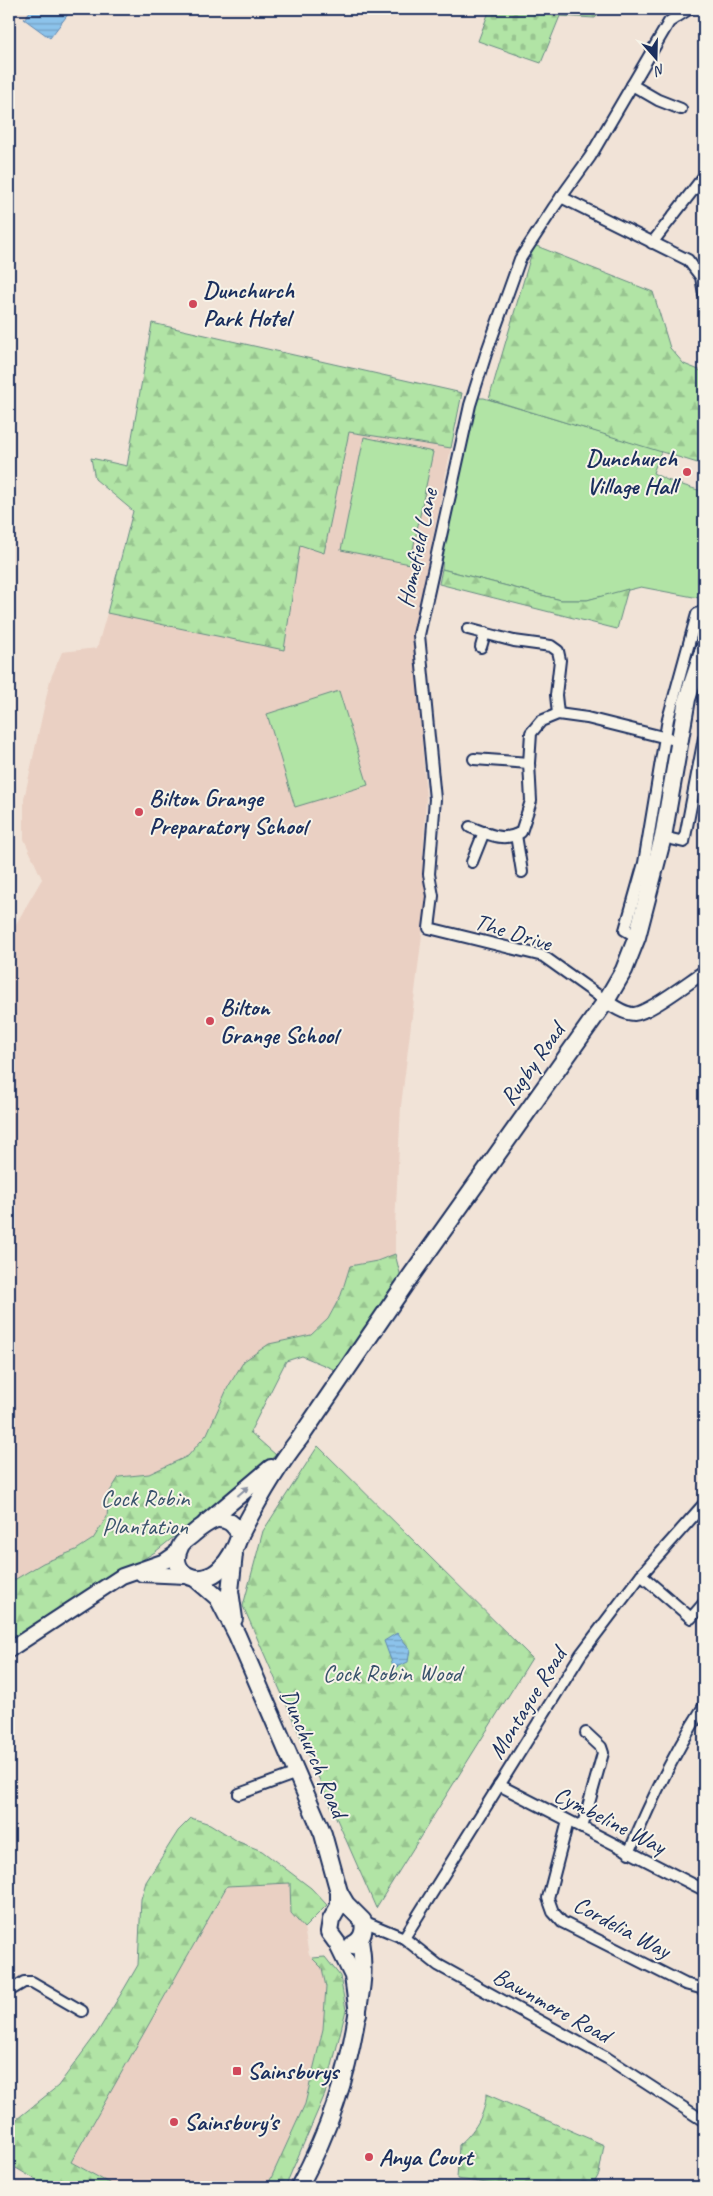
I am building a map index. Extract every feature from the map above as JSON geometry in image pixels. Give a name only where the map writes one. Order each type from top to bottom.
[{"type":"main road","name":"Rugby Road","points":[[285,1456],[300,1438],[606,1001],[624,970],[637,937],[663,837],[672,739],[676,720],[687,699],[704,649]]},
{"type":"main road","points":[[132,1574],[165,1561],[178,1552],[183,1542],[285,1456]]},
{"type":"main road","name":"Dunchurch Road","points":[[237,1635],[230,1601],[231,1568],[237,1542],[265,1486],[285,1456]]},
{"type":"main road","points":[[9,1650],[122,1576],[168,1573],[206,1578],[214,1574],[222,1568],[237,1542],[229,1521],[222,1519],[206,1523]]},
{"type":"main road","points":[[178,1552],[180,1566],[191,1577]]},
{"type":"main road","name":"Dunchurch Road","points":[[191,1577],[218,1598],[237,1635],[323,1834],[339,1892],[339,1906],[331,1920],[329,1932],[337,1943],[353,1976],[358,2014]]},
{"type":"main road","name":"Dunchurch Road","points":[[299,2187],[316,2155],[338,2100],[349,2065],[363,1988],[363,1927],[339,1892]]},
{"type":"main road","points":[[336,1914],[341,1911],[363,1927],[349,1946],[337,1943]]},
{"type":"street","name":"Homefield Lane","points":[[429,928],[433,896],[429,874],[436,799],[420,630],[455,468],[486,354],[520,258],[590,157],[668,22],[689,9]]},
{"type":"street","points":[[632,85],[680,109]]},
{"type":"street","points":[[652,243],[704,176]]},
{"type":"street","points":[[561,197],[688,260],[701,277],[704,294]]},
{"type":"street","points":[[676,720],[697,614],[704,610]]},
{"type":"street","points":[[468,629],[551,646],[558,651],[560,660],[556,695],[558,714]]},
{"type":"street","points":[[481,647],[484,633]]},
{"type":"street","points":[[470,827],[507,838],[521,832],[526,822],[531,801],[529,763],[531,733],[541,721],[558,714],[587,718],[672,739],[644,863],[625,930],[637,937]]},
{"type":"street","points":[[663,837],[683,846],[704,738]]},
{"type":"street","points":[[474,759],[529,763]]},
{"type":"street","points":[[472,862],[484,832]]},
{"type":"street","points":[[516,835],[522,872]]},
{"type":"street","name":"The Drive","points":[[429,928],[543,956],[606,1001]]},
{"type":"street","points":[[606,1001],[634,1014],[648,1008],[704,972]]},
{"type":"street","name":"Montague Road","points":[[404,1938],[581,1654],[641,1575],[704,1504]]},
{"type":"street","points":[[641,1575],[691,1618],[704,1603]]},
{"type":"street","points":[[629,1853],[646,1812],[683,1739],[704,1706]]},
{"type":"street","points":[[582,1828],[603,1753],[601,1748],[586,1733]]},
{"type":"street","points":[[239,1794],[297,1773]]},
{"type":"street","name":"Cymbeline Way","points":[[499,1785],[704,1890]]},
{"type":"street","name":"Cordelia Way","points":[[568,1821],[548,1898],[553,1912],[562,1922],[685,1984],[704,1988]]},
{"type":"street","name":"Bawnmore Road","points":[[363,1927],[404,1938],[438,1965],[607,2058],[704,2121]]},
{"type":"street","points":[[9,1991],[24,1982],[32,1982],[82,2011]]},
{"type":"shaded area","name":"Bilton Grange School","points":[[152,323],[462,393],[414,633],[426,798],[422,875],[427,894],[401,1106],[395,1254],[377,1261],[350,1266],[341,1295],[328,1319],[311,1335],[287,1340],[228,1387],[207,1434],[188,1456],[149,1474],[119,1477],[109,1493],[107,1517],[93,1539],[76,1550],[43,1563],[9,1583],[9,936],[42,879],[24,839],[24,799],[50,680],[62,652],[97,648],[107,613],[133,511],[95,479],[91,458],[127,466]]},
{"type":"shaded area","points":[[290,1883],[291,1913],[304,1928],[309,1955],[322,1968],[326,1987],[323,2029],[305,2104],[267,2187],[116,2187],[71,2162],[227,1886]]},
{"type":"green space","points":[[490,9],[605,9],[595,18],[560,16],[541,63],[478,41]]},
{"type":"green space","points":[[534,245],[653,292],[670,348],[684,364],[704,372],[704,465],[489,399]]},
{"type":"green space","points":[[152,323],[462,393],[451,448],[349,432],[324,553],[300,545],[284,650],[107,613],[133,511],[95,479],[91,458],[127,466]]},
{"type":"green space","points":[[476,398],[484,398],[661,451],[653,473],[667,480],[704,492],[704,599],[641,587],[587,600],[561,600],[442,569],[443,551]]},
{"type":"green space","points":[[364,437],[433,452],[410,564],[341,550]]},
{"type":"green space","points":[[442,569],[561,600],[587,600],[628,589],[617,629],[439,584]]},
{"type":"green space","points":[[339,691],[368,785],[295,807],[267,714]]},
{"type":"green space","name":"Cock Robin Plantation","points":[[395,1254],[402,1281],[338,1371],[302,1356],[286,1361],[250,1432],[276,1455],[155,1552],[9,1642],[9,1583],[43,1563],[76,1550],[93,1539],[107,1517],[109,1493],[119,1477],[149,1474],[188,1456],[207,1434],[228,1387],[244,1361],[269,1344],[311,1335],[328,1319],[341,1295],[350,1266],[377,1261]]},
{"type":"green space","name":"Cock Robin Wood","points":[[318,1446],[532,1658],[376,1908],[243,1606],[263,1531]]},
{"type":"green space","points":[[191,1818],[210,1824],[239,1842],[262,1851],[311,1888],[327,1905],[304,1928],[291,1913],[290,1883],[227,1886],[71,2162],[116,2187],[42,2187],[33,2178],[9,2164],[9,2119],[17,2119],[58,2086],[97,2033],[124,1989],[138,1965],[141,1899],[146,1882],[178,1831]]},
{"type":"green space","points":[[325,1957],[340,1976],[346,2010],[325,2094],[285,2187],[267,2187],[305,2104],[323,2029],[326,1987],[322,1968],[312,1958]]},
{"type":"green space","points":[[486,2094],[604,2145],[599,2174],[593,2185],[587,2187],[517,2187],[457,2179],[459,2145],[478,2122],[484,2109]]},
{"type":"water","points":[[32,9],[72,9],[50,38],[24,19]]},
{"type":"water","points":[[397,1633],[410,1649],[408,1662],[394,1668],[384,1641]]},
{"type":"place","name":"Dunchurch Park Hotel","points":[[193,304]]},
{"type":"place","name":"Dunchurch Village Hall","points":[[687,472]]},
{"type":"place","name":"Bilton Grange Preparatory School","points":[[139,812]]},
{"type":"place","name":"Bilton Grange School","points":[[210,1021]]},
{"type":"place","name":"Sainsburys","points":[[237,2071]]},
{"type":"place","name":"Sainsbury's","points":[[174,2122]]},
{"type":"place","name":"Anya Court","points":[[369,2157]]}]
